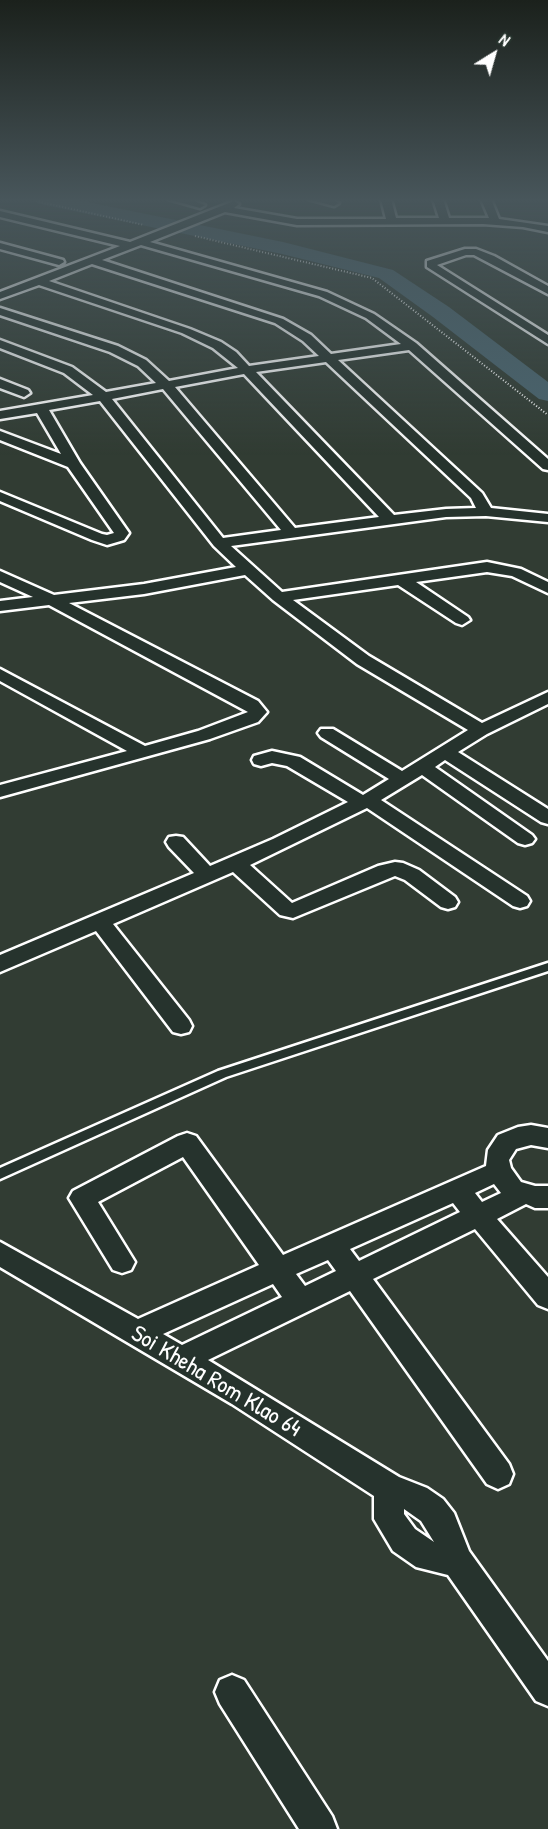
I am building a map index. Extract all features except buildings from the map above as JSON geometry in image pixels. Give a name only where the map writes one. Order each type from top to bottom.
[{"type":"street","points":[[11,284],[22,288]]},
{"type":"street","points":[[0,296],[37,284]]},
{"type":"street","points":[[0,302],[39,284]]},
{"type":"street","points":[[46,284],[186,331],[217,345],[232,355],[390,520]]},
{"type":"street","points":[[168,284],[279,321],[307,338],[477,496],[486,512]]},
{"type":"street","points":[[288,284],[323,294],[369,316],[412,346],[548,465]]},
{"type":"street","points":[[460,284],[548,340]]},
{"type":"street","points":[[0,310],[114,349],[142,363],[166,385],[291,533]]},
{"type":"street","points":[[0,344],[68,370],[104,397],[219,543],[248,570],[279,597],[363,660],[481,730]]},
{"type":"street","points":[[0,414],[247,370],[412,346]]},
{"type":"street","points":[[0,383],[24,393]]},
{"type":"street","points":[[0,496],[97,537],[107,540],[119,537],[122,533],[73,464],[41,408]]},
{"type":"street","points":[[0,435],[73,464]]},
{"type":"street","points":[[219,543],[446,513],[486,512],[548,518]]},
{"type":"street","points":[[0,593],[138,578],[233,556]]},
{"type":"street","points":[[279,597],[487,567],[516,572],[548,588]]},
{"type":"street","points":[[0,606],[144,589],[248,570]]},
{"type":"street","points":[[0,576],[52,600],[252,705],[258,712],[252,718],[204,735],[0,791]]},
{"type":"street","points":[[399,578],[462,620]]},
{"type":"street","points":[[0,674],[141,752]]},
{"type":"street","points":[[0,964],[208,876],[365,801],[481,730],[548,697]]},
{"type":"street","points":[[327,733],[402,778]]},
{"type":"street","points":[[444,752],[548,818]]},
{"type":"street","points":[[261,759],[272,757],[293,761],[365,801],[520,901]]},
{"type":"street","points":[[421,766],[525,840]]},
{"type":"street","points":[[176,842],[208,876]]},
{"type":"street","points":[[236,863],[287,910],[293,911],[385,871],[395,869],[412,874],[448,902]]},
{"type":"street","points":[[100,922],[180,1026]]},
{"type":"street","points":[[536,1196],[512,1189],[499,1171],[497,1160],[500,1150],[507,1142],[518,1137],[531,1135],[548,1138]]},
{"type":"street","points":[[122,1262],[82,1198],[187,1143],[300,1301]]},
{"type":"street","points":[[136,1333],[499,1171]]},
{"type":"street","points":[[457,1190],[548,1297]]},
{"type":"street","points":[[181,1359],[479,1216],[536,1196]]},
{"type":"street","points":[[332,1245],[498,1474]]},
{"type":"street","name":"Soi Kheha Rom Klao 64","points":[[0,1253],[181,1359],[388,1488],[416,1499],[432,1510],[443,1524],[457,1562]]},
{"type":"street","points":[[388,1488],[389,1518],[404,1540],[427,1556],[457,1562],[548,1689]]},
{"type":"street","points":[[232,1692],[319,1829]]},
{"type":"lane","points":[[0,1174],[222,1074],[548,967]]},
{"type":"waterway","points":[[401,284],[548,394]]}]
